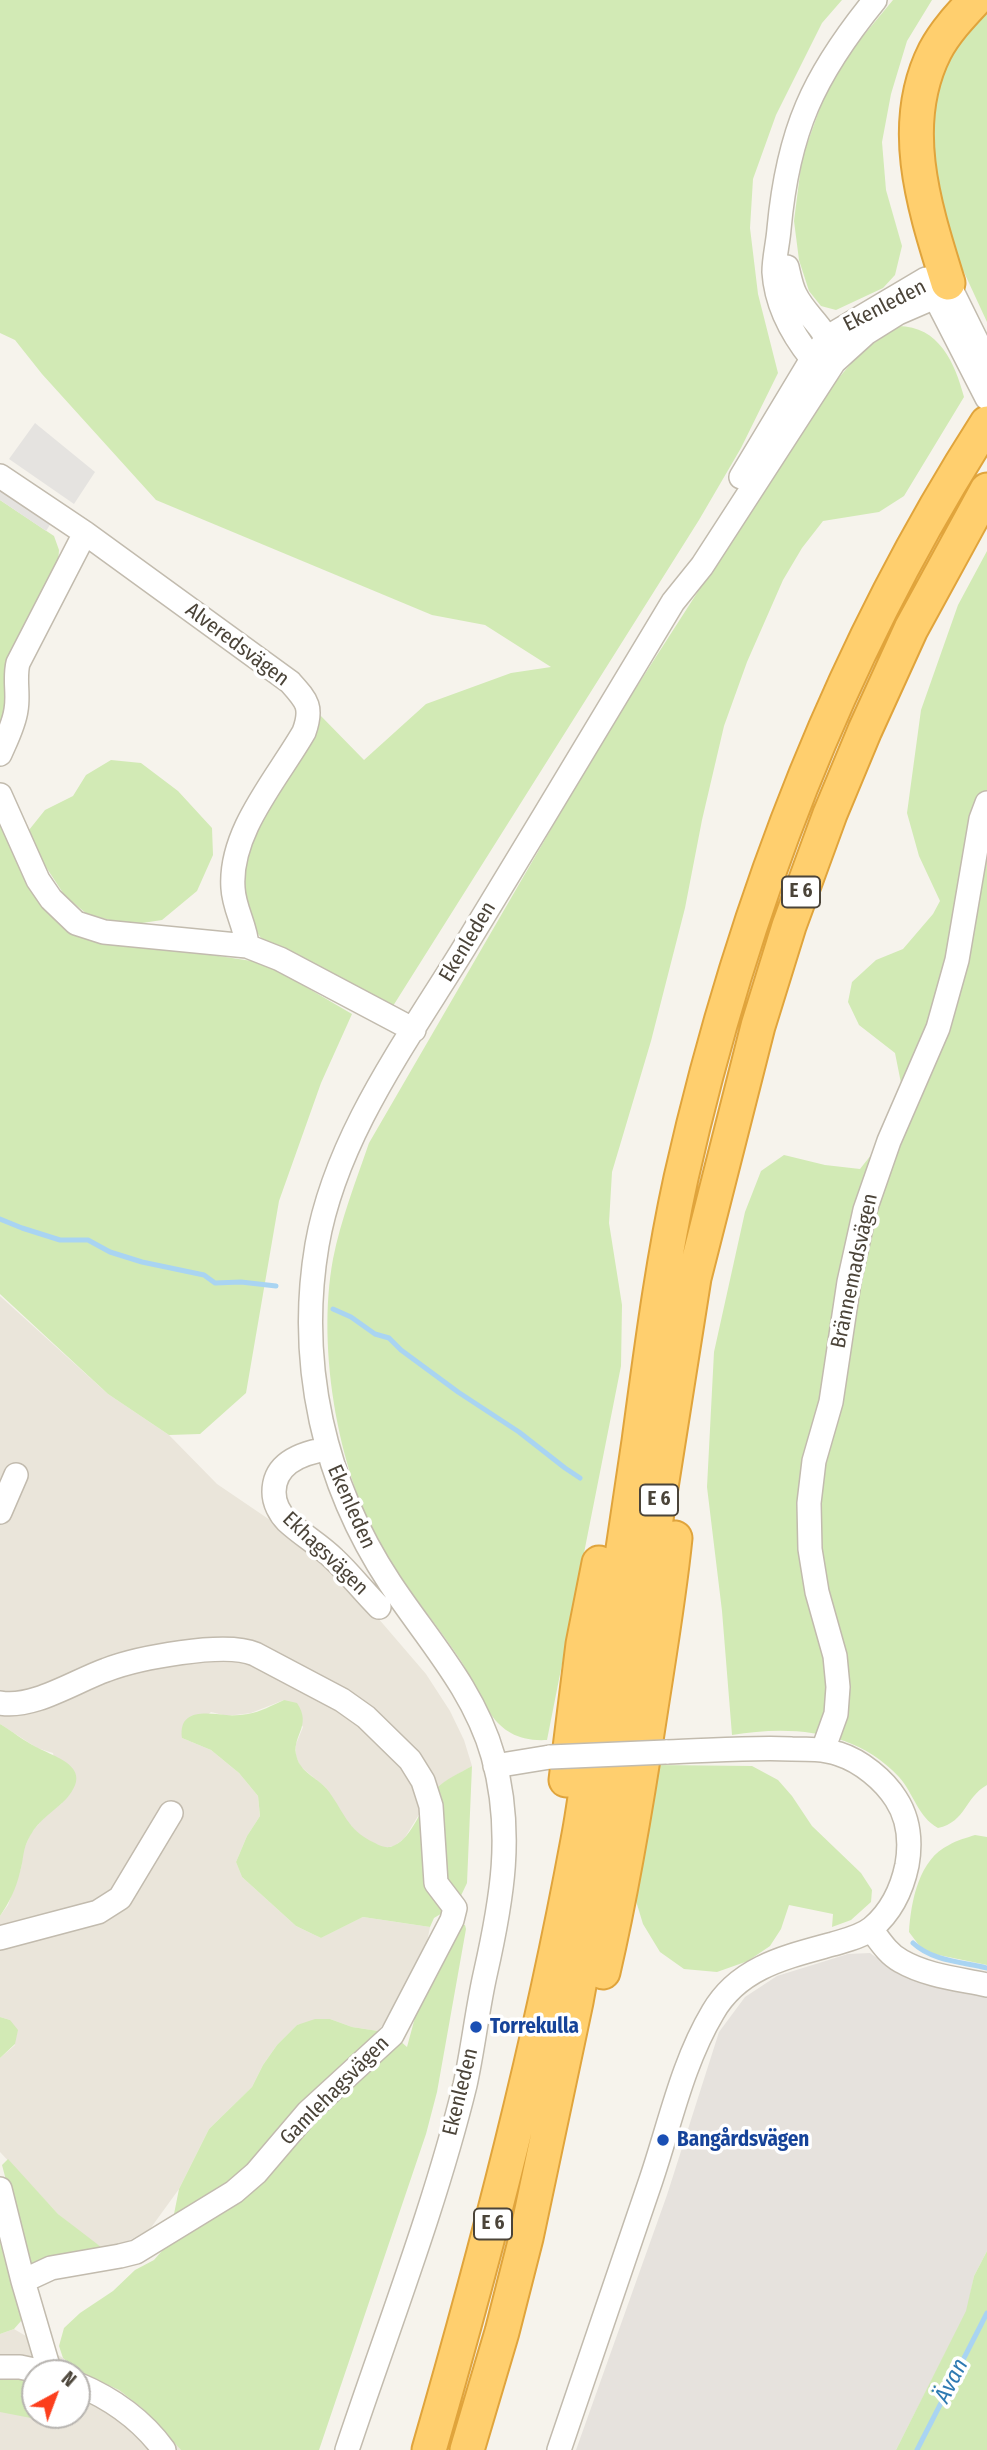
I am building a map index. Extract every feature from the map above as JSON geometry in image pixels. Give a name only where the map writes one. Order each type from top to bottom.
[{"type":"highway","points":[[936,286],[896,179],[895,139],[899,97],[908,62],[928,25],[946,0]]},
{"type":"highway","points":[[936,286],[919,176],[916,131],[922,86],[935,51],[952,25],[975,0]]},
{"type":"highway","name":"E 6","points":[[429,2450],[492,2225],[546,1996],[579,1837],[656,1315],[681,1180],[723,1014],[756,907],[799,789],[834,709],[880,612],[932,514],[987,423]]},
{"type":"highway","name":"E 6","points":[[467,2450],[526,2238],[576,2084],[614,1925],[641,1779],[673,1560],[684,1453],[694,1278],[758,1026],[789,926],[830,814],[911,629],[987,490]]},
{"type":"street","points":[[779,239],[794,293],[805,311],[828,337],[823,360],[798,342],[781,308],[774,271],[788,161],[804,110],[831,59],[875,0]]},
{"type":"street","points":[[936,286],[975,353],[987,398]]},
{"type":"street","name":"Ekenleden","points":[[828,337],[845,325],[936,286]]},
{"type":"street","name":"Ekenleden","points":[[346,2450],[441,2169],[466,2082],[503,1888],[505,1840],[495,1766],[481,1723],[445,1659],[391,1585],[357,1527],[327,1449],[317,1404],[313,1362],[313,1279],[318,1241],[328,1200],[345,1154],[369,1105],[673,602],[702,566],[823,360],[936,286]]},
{"type":"street","name":"Alveredsvägen","points":[[0,476],[85,533],[289,682],[303,697],[309,709],[304,732],[246,826],[236,851],[233,889],[236,911],[247,937],[247,946]]},
{"type":"street","points":[[0,754],[17,707],[15,675],[18,663],[85,533]]},
{"type":"street","points":[[0,795],[38,880],[51,899],[76,923],[104,932],[247,946],[281,959],[414,1030]]},
{"type":"street","name":"Brännemadsvägen","points":[[823,1750],[836,1714],[838,1687],[835,1656],[817,1592],[810,1549],[809,1503],[814,1461],[831,1402],[849,1282],[865,1210],[889,1141],[938,1028],[957,960],[981,819],[987,803]]},
{"type":"street","name":"Ekhagsvägen","points":[[327,1449],[303,1454],[288,1462],[280,1470],[274,1483],[274,1497],[278,1509],[287,1521],[337,1561],[379,1607]]},
{"type":"street","points":[[0,1512],[16,1475]]},
{"type":"street","name":"Gamlehagsvägen","points":[[0,1703],[12,1705],[32,1700],[132,1662],[222,1649],[245,1650],[255,1654],[342,1700],[366,1717],[411,1760],[423,1781],[431,1806],[436,1882],[455,1908],[452,1920],[419,1988],[392,2035],[308,2112],[256,2173],[234,2192],[148,2246],[120,2256],[51,2268],[23,2281]]},
{"type":"street","points":[[495,1766],[550,1757],[771,1748],[823,1750],[842,1755],[876,1776],[892,1793],[903,1810],[910,1850],[900,1889],[890,1909],[871,1929],[855,1937],[772,1961],[747,1974],[729,1990],[715,2009],[695,2047],[680,2086],[653,2176],[559,2450]]},
{"type":"street","points":[[0,1938],[98,1912],[111,1905],[120,1898],[171,1813]]},
{"type":"street","points":[[871,1929],[886,1949],[900,1961],[924,1971],[987,1985]]},
{"type":"street","points":[[0,2189],[45,2359]]},
{"type":"street","points":[[0,2367],[21,2367]]},
{"type":"street","points":[[91,2392],[144,2426],[164,2450]]},
{"type":"shaded area","points":[[35,423],[95,472],[74,504],[9,459]]},
{"type":"shaded area","points":[[0,480],[55,517],[46,531],[0,500]]},
{"type":"shaded area","points":[[0,1296],[108,1394],[169,1435],[217,1484],[320,1554],[426,1674],[450,1711],[464,1740],[472,1766],[434,1790],[404,1839],[394,1846],[384,1848],[361,1837],[344,1818],[326,1788],[300,1766],[296,1756],[296,1744],[303,1727],[284,1700],[251,1713],[227,1716],[211,1712],[182,1738],[211,1750],[239,1773],[258,1796],[260,1816],[247,1836],[236,1862],[242,1877],[296,1926],[321,1938],[363,1917],[430,1927],[424,1957],[398,2005],[378,2031],[352,2027],[330,2019],[297,2025],[277,2045],[252,2087],[209,2129],[179,2189],[150,2229],[121,2245],[101,2247],[91,2241],[58,2214],[0,2152],[0,2058],[15,2045],[10,2020],[0,2017],[0,1916],[8,1905],[21,1868],[23,1851],[31,1833],[47,1814],[62,1803],[53,1753],[37,1748],[0,1724]]},
{"type":"shaded area","points":[[870,1953],[897,1972],[987,1995],[987,2251],[974,2276],[967,2311],[896,2450],[576,2450],[667,2195],[719,2032],[745,1997],[777,1976],[848,1954]]},
{"type":"shaded area","points":[[14,2329],[64,2359],[21,2359],[21,2429],[91,2429],[91,2377],[119,2390],[159,2424],[181,2450],[0,2450],[0,2334]]},
{"type":"green space","points":[[0,0],[842,0],[822,23],[776,115],[753,179],[750,228],[758,294],[778,373],[741,448],[699,520],[393,1006],[274,948],[261,938],[248,920],[239,896],[248,842],[320,715],[364,760],[426,704],[511,673],[551,667],[485,625],[432,615],[156,500],[42,374],[15,340],[0,333]]},
{"type":"green space","points":[[893,0],[932,0],[907,41],[891,94],[882,142],[886,190],[902,246],[895,275],[883,288],[836,310],[821,306],[809,291],[799,260],[794,221],[802,158],[825,94],[849,53]]},
{"type":"green space","points":[[987,7],[987,322],[945,231],[931,165],[930,113],[941,65]]},
{"type":"green space","points":[[898,326],[924,332],[935,340],[950,360],[964,397],[904,496],[879,512],[823,521],[802,548],[783,580],[747,662],[724,726],[685,908],[651,1041],[612,1172],[609,1223],[622,1305],[621,1366],[547,1740],[528,1739],[502,1727],[492,1716],[461,1661],[387,1557],[370,1526],[356,1490],[344,1452],[330,1373],[328,1295],[336,1244],[369,1143],[605,736],[825,394],[860,353]]},
{"type":"green space","points":[[0,500],[54,536],[59,550],[58,564],[0,738]]},
{"type":"green space","points":[[987,551],[987,1785],[974,1796],[960,1815],[938,1828],[921,1812],[899,1777],[882,1761],[863,1749],[843,1740],[799,1732],[732,1735],[722,1611],[707,1487],[714,1352],[745,1212],[761,1171],[784,1155],[825,1165],[860,1169],[875,1150],[901,1083],[895,1053],[859,1025],[848,1002],[852,982],[876,960],[903,949],[933,914],[940,901],[919,856],[907,813],[921,710],[958,605]]},
{"type":"green space","points":[[111,760],[141,763],[178,791],[212,828],[213,855],[197,891],[162,920],[129,925],[87,914],[65,896],[44,864],[29,830],[45,810],[73,796],[86,775]]},
{"type":"green space","points":[[0,807],[57,917],[179,950],[265,963],[352,1014],[321,1083],[279,1201],[246,1393],[200,1434],[169,1435],[108,1394],[0,1294]]},
{"type":"green space","points":[[284,1700],[297,1703],[303,1719],[296,1744],[299,1763],[326,1788],[351,1826],[365,1838],[383,1846],[392,1846],[401,1841],[436,1789],[472,1766],[467,1883],[457,1904],[434,1918],[430,1927],[363,1917],[321,1938],[296,1926],[242,1877],[236,1862],[247,1836],[260,1816],[258,1796],[239,1773],[211,1750],[182,1738],[182,1728],[185,1721],[195,1714],[248,1714]]},
{"type":"green space","points":[[0,1724],[70,1765],[76,1778],[67,1798],[42,1820],[30,1836],[16,1884],[0,1916]]},
{"type":"green space","points":[[655,1765],[752,1766],[778,1780],[812,1826],[861,1873],[872,1890],[871,1902],[851,1920],[832,1927],[833,1914],[789,1905],[781,1929],[770,1946],[748,1961],[717,1972],[684,1969],[660,1952],[643,1924],[636,1901]]},
{"type":"green space","points":[[975,1835],[987,1837],[987,1965],[924,1952],[909,1932],[918,1882],[930,1860],[952,1843]]},
{"type":"green space","points":[[458,1924],[465,1925],[437,2092],[426,2134],[319,2450],[181,2450],[142,2408],[119,2390],[91,2377],[91,2359],[63,2358],[59,2346],[64,2328],[80,2313],[113,2291],[135,2270],[154,2260],[168,2244],[179,2189],[209,2129],[252,2087],[277,2045],[297,2025],[315,2019],[330,2019],[352,2027],[378,2031],[399,2040],[407,2047],[420,1999]]},
{"type":"green space","points":[[0,2017],[10,2020],[18,2030],[15,2044],[0,2058]]},
{"type":"green space","points":[[8,2159],[58,2214],[101,2247],[99,2253],[33,2268],[28,2264],[2,2165]]},
{"type":"green space","points":[[0,2232],[21,2306],[21,2321],[14,2329],[0,2334]]},
{"type":"green space","points":[[987,2251],[987,2450],[896,2450],[966,2311],[974,2276]]},
{"type":"green space","points":[[0,2377],[21,2379],[21,2416],[0,2412]]},
{"type":"waterway","points":[[0,1219],[60,1240],[88,1240],[110,1252],[142,1262],[204,1275],[215,1283],[241,1282],[276,1286]]},
{"type":"waterway","points":[[333,1309],[351,1317],[375,1334],[389,1338],[458,1392],[519,1432],[580,1478]]},
{"type":"waterway","points":[[913,1943],[929,1954],[987,1968]]},
{"type":"waterway","name":"Ävan","points":[[917,2450],[987,2313]]},
{"type":"place","name":"Torrekulla","points":[[476,2027]]},
{"type":"place","name":"Bangårdsvägen","points":[[663,2140]]}]
